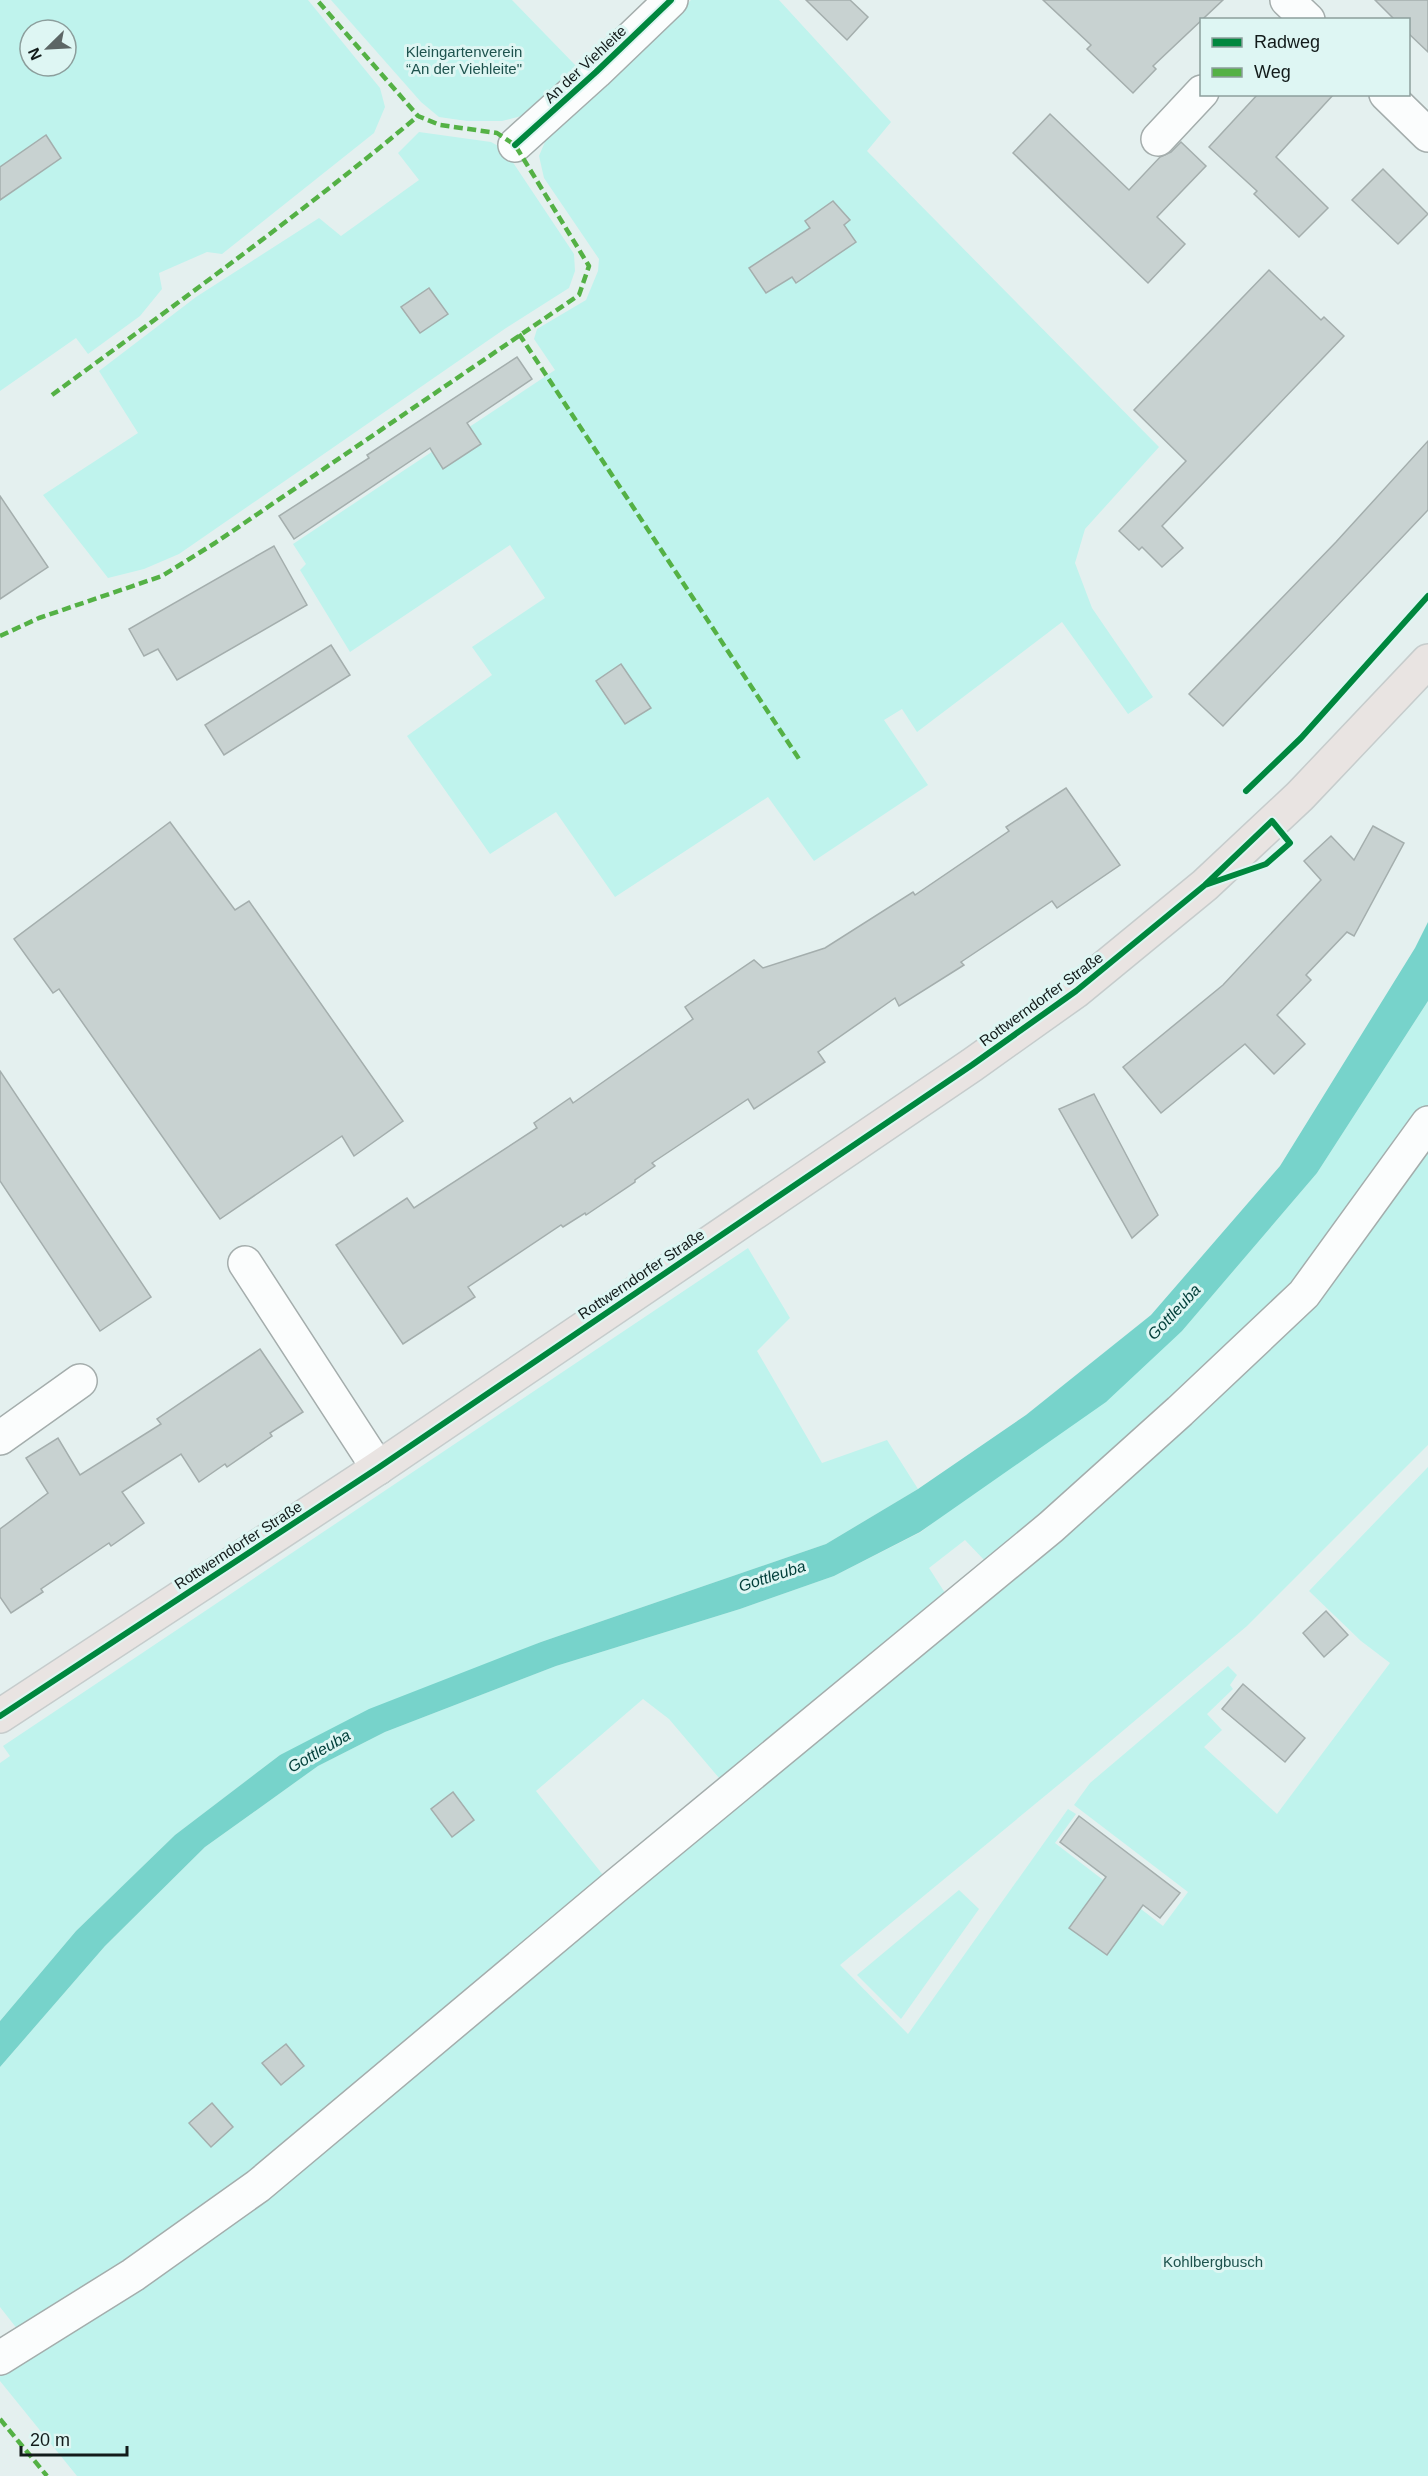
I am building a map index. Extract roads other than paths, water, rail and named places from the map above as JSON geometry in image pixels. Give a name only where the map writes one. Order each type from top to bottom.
[{"type":"main road","name":"Rottwerndorfer Straße","points":[[0,1715],[378,1468],[972,1065],[1076,991],[1205,885],[1300,796],[1428,661]]},
{"type":"street","name":"An der Viehleite","points":[[515,145],[671,0]]},
{"type":"street","points":[[1272,18],[1288,0],[1306,18]]},
{"type":"street","points":[[1158,139],[1200,94]]},
{"type":"street","points":[[1388,96],[1428,135]]},
{"type":"street","points":[[0,2358],[133,2275],[258,2186],[617,1885],[1051,1527],[1180,1411],[1304,1293],[1428,1123]]},
{"type":"street","points":[[245,1263],[378,1468]]},
{"type":"street","points":[[0,1438],[80,1381]]},
{"type":"water","name":"Gottleuba","points":[[1428,922],[1428,1001],[1317,1173],[1182,1331],[1106,1402],[920,1532],[834,1576],[740,1609],[556,1666],[385,1732],[318,1766],[205,1847],[105,1946],[0,2067],[0,2021],[76,1931],[175,1835],[280,1755],[369,1709],[541,1642],[826,1544],[918,1489],[1026,1415],[1151,1315],[1280,1166],[1415,948]]},
{"type":"park label","name":"Kleingartenverein “An der Viehleite\"","points":[[464,60]]},
{"type":"park label","name":"Kohlbergbusch","points":[[1213,2261]]}]
